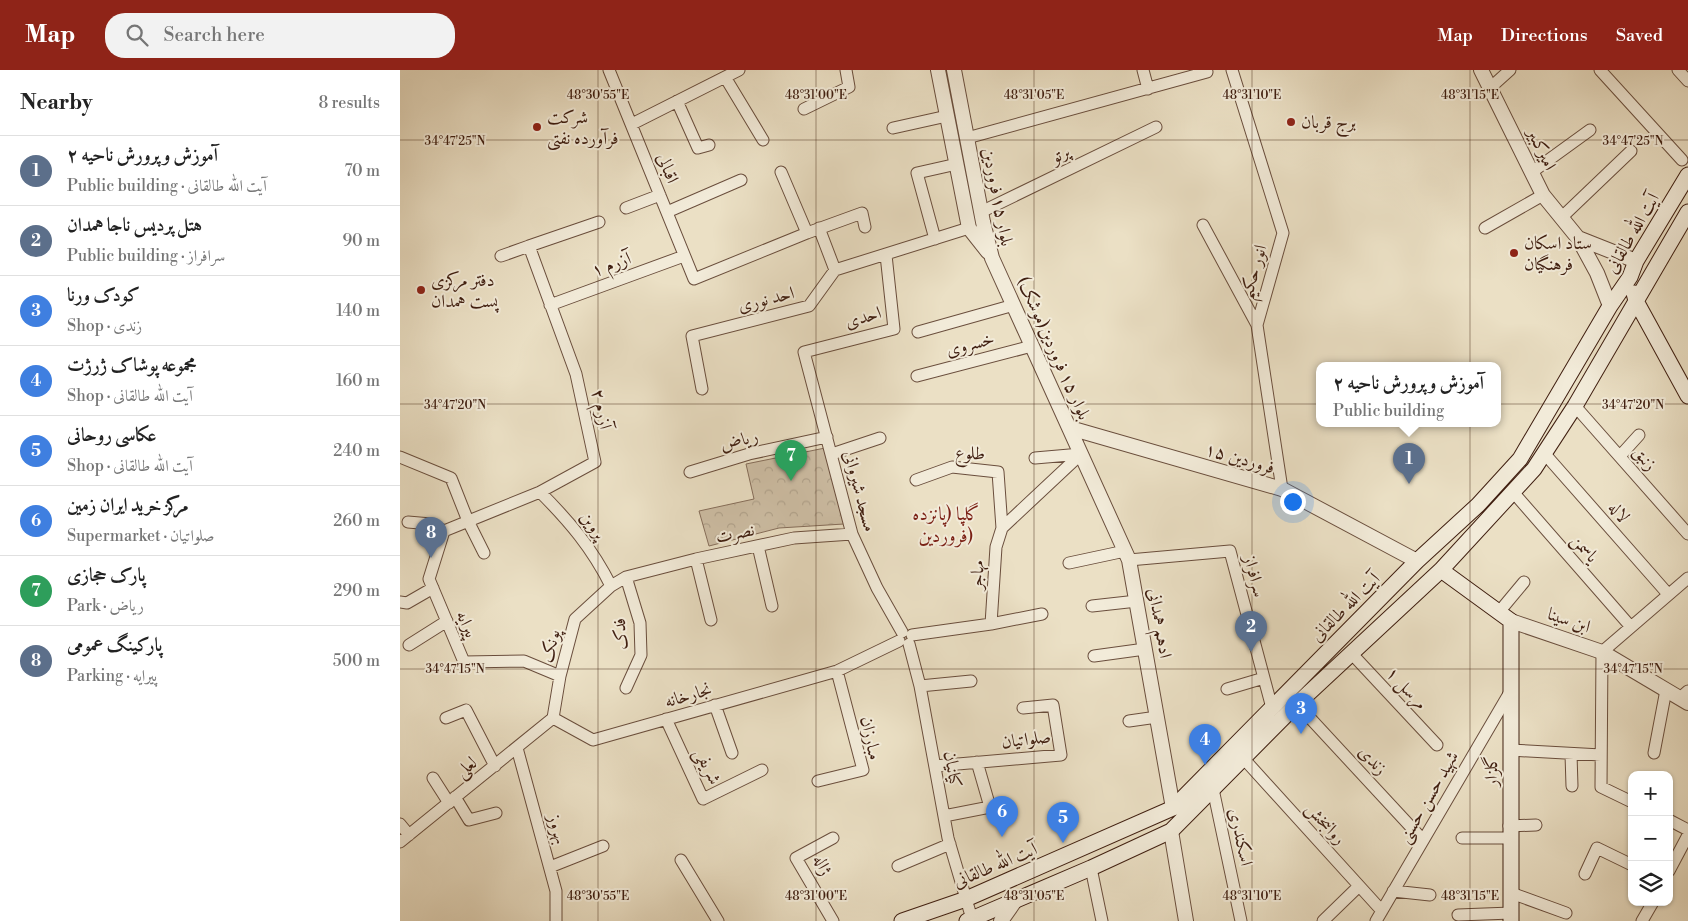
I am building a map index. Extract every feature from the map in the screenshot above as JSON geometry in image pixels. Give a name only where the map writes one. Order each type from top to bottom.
[{"type":"main road","name":"آیت الله طالقانی","points":[[902,921],[966,899],[1173,808],[1417,561],[1478,505],[1520,459],[1610,306],[1630,277],[1636,261],[1688,175]]},
{"type":"main road","points":[[971,920],[1171,831],[1297,704],[1441,570],[1513,492],[1544,453],[1575,406],[1688,212]]},
{"type":"main road","points":[[1630,277],[1636,301],[1688,396]]},
{"type":"main road","points":[[1582,354],[1598,364]]},
{"type":"main road","name":"ابن سینا","points":[[1441,570],[1505,616]]},
{"type":"main road","name":"گلزار","points":[[1505,616],[1511,692],[1509,832],[1511,917]]},
{"type":"main road","points":[[1304,675],[1316,687]]},
{"type":"street","name":"اقبالی","points":[[610,70],[694,279],[807,233]]},
{"type":"street","points":[[632,124],[739,70]]},
{"type":"street","points":[[804,109],[849,87],[846,70]]},
{"type":"street","name":"بلوار ۱۵ فروردین","points":[[938,70],[969,228],[992,258]]},
{"type":"street","name":"بلوار ۱۵ فروردین","points":[[954,70],[981,212],[992,258]]},
{"type":"street","points":[[1143,70],[1148,89]]},
{"type":"street","name":"انور حکیم","points":[[1232,70],[1282,233],[1257,325],[1282,490]]},
{"type":"street","name":"امیرکبیر","points":[[1481,70],[1543,195],[1578,238],[1597,273],[1610,306]]},
{"type":"street","points":[[1490,88],[1510,70]]},
{"type":"street","points":[[1600,70],[1682,160]]},
{"type":"street","points":[[1678,70],[1688,81]]},
{"type":"street","points":[[967,138],[1208,72]]},
{"type":"street","points":[[726,77],[763,140]]},
{"type":"street","points":[[677,101],[698,148],[709,145]]},
{"type":"street","points":[[893,128],[947,116]]},
{"type":"street","name":"پرتو","points":[[981,212],[1156,127]]},
{"type":"street","points":[[1532,172],[1590,130]]},
{"type":"street","points":[[1562,217],[1631,151]]},
{"type":"street","points":[[935,240],[917,174],[956,164]]},
{"type":"street","points":[[781,172],[807,233],[862,213],[866,226]]},
{"type":"street","points":[[667,212],[741,180]]},
{"type":"street","points":[[626,208],[660,195]]},
{"type":"street","points":[[1485,228],[1543,195]]},
{"type":"street","points":[[501,256],[599,222]]},
{"type":"street","points":[[1203,225],[1257,325]]},
{"type":"street","points":[[819,228],[834,270],[886,256],[969,228]]},
{"type":"street","points":[[1578,238],[1636,261]]},
{"type":"street","points":[[529,246],[550,306]]},
{"type":"street","name":"آزرم ۱","points":[[550,306],[684,256]]},
{"type":"street","name":"احدی","points":[[804,352],[894,329],[886,256]]},
{"type":"street","name":"بلوار ۱۵ فروردین(موشک)","points":[[992,258],[1082,454]]},
{"type":"street","name":"احد نوری","points":[[702,389],[692,336],[809,306],[834,270]]},
{"type":"street","points":[[918,332],[1014,305]]},
{"type":"street","name":"آزرم ۲","points":[[540,492],[596,462],[576,374],[550,306]]},
{"type":"street","name":"خسروی","points":[[917,376],[1032,346]]},
{"type":"street","name":"مسجد شیروانی","points":[[804,352],[828,437],[852,534],[877,588],[906,638]]},
{"type":"street","name":"زنبق","points":[[1575,406],[1688,534]]},
{"type":"street","name":"۱۵ فروردین","points":[[1070,428],[1282,490],[1417,561]]},
{"type":"street","points":[[1620,456],[1639,435]]},
{"type":"street","name":"ریاض","points":[[690,472],[750,454],[828,437]]},
{"type":"street","points":[[832,454],[880,438]]},
{"type":"street","name":"لاله","points":[[1544,453],[1668,594]]},
{"type":"street","points":[[1035,458],[1082,454]]},
{"type":"street","points":[[1002,528],[1082,454]]},
{"type":"street","name":"ادهم همدانی","points":[[1082,454],[1127,555],[1173,808]]},
{"type":"street","points":[[400,457],[451,478],[468,521],[484,553]]},
{"type":"street","name":"طلوع","points":[[916,480],[952,467],[998,472],[1002,528]]},
{"type":"street","points":[[408,522],[431,524],[444,531],[540,492]]},
{"type":"street","name":"پروین","points":[[540,492],[573,525],[599,562],[611,586]]},
{"type":"street","name":"یاسمن","points":[[1513,492],[1630,627]]},
{"type":"street","name":"مهاجر","points":[[991,624],[996,546],[1002,528]]},
{"type":"street","name":"پیرایه","points":[[444,531],[429,579],[464,662],[524,662],[560,676]]},
{"type":"street","name":"نصرت","points":[[626,577],[696,559],[794,538],[852,534]]},
{"type":"street","points":[[758,546],[772,606]]},
{"type":"street","name":"سرافراز","points":[[1127,555],[1230,552],[1272,708]]},
{"type":"street","points":[[1069,562],[1127,555]]},
{"type":"street","points":[[696,559],[711,620]]},
{"type":"street","name":"پونک","points":[[553,718],[560,676],[575,619],[611,586],[626,577]]},
{"type":"street","name":"فدک","points":[[626,577],[640,623],[641,655],[626,688]]},
{"type":"street","points":[[1628,800],[1601,787],[1602,652],[1688,578]]},
{"type":"street","points":[[1505,616],[1524,582]]},
{"type":"street","points":[[400,602],[407,603],[433,588]]},
{"type":"street","points":[[1092,606],[1136,601]]},
{"type":"street","points":[[906,638],[1042,614]]},
{"type":"street","name":"ابن سینا","points":[[1505,616],[1602,652],[1666,690],[1685,697]]},
{"type":"street","points":[[409,645],[447,621]]},
{"type":"street","name":"نجارخانه","points":[[553,718],[594,740],[837,671],[906,638]]},
{"type":"street","name":"کیانیان","points":[[906,638],[920,686],[950,844],[971,920]]},
{"type":"street","points":[[1094,656],[1145,649]]},
{"type":"street","name":"مرسل ۱","points":[[1352,654],[1437,745]]},
{"type":"street","name":"مبارزان","points":[[818,781],[863,770],[837,671]]},
{"type":"street","points":[[1227,689],[1264,678]]},
{"type":"street","points":[[920,686],[971,681]]},
{"type":"street","points":[[1654,753],[1666,690]]},
{"type":"street","name":"شهید حسن حسنی","points":[[1376,921],[1511,692]]},
{"type":"street","name":"زندی","points":[[1297,704],[1423,840]]},
{"type":"street","points":[[715,705],[732,753]]},
{"type":"street","name":"صلواتیان","points":[[934,766],[1061,755],[1053,705],[1023,708]]},
{"type":"street","points":[[446,718],[466,710],[495,766]]},
{"type":"street","points":[[1128,721],[1157,717]]},
{"type":"street","name":"لعلی","points":[[405,839],[553,718]]},
{"type":"street","name":"شریفی","points":[[666,719],[703,799],[762,770]]},
{"type":"street","name":"بهروز","points":[[517,748],[556,891],[556,921]]},
{"type":"street","points":[[1510,750],[1602,756]]},
{"type":"street","points":[[1570,754],[1572,786]]},
{"type":"street","name":"روانبخش","points":[[1244,759],[1382,910]]},
{"type":"street","points":[[944,816],[990,807],[977,762]]},
{"type":"street","points":[[433,778],[469,820],[496,814]]},
{"type":"street","name":"اسکندری","points":[[1213,789],[1241,921]]},
{"type":"street","points":[[1673,822],[1688,830]]},
{"type":"street","points":[[400,824],[405,839]]},
{"type":"street","points":[[1462,838],[1509,832],[1536,825]]},
{"type":"street","points":[[1171,831],[1186,921]]},
{"type":"street","points":[[1673,864],[1688,836]]},
{"type":"street","name":"ژاله","points":[[833,838],[796,858],[833,921]]},
{"type":"street","points":[[898,866],[950,844]]},
{"type":"street","points":[[550,867],[603,846]]},
{"type":"street","points":[[1585,874],[1597,848],[1628,864]]},
{"type":"street","points":[[681,860],[718,921]]},
{"type":"street","points":[[1091,868],[1102,921]]},
{"type":"street","points":[[1322,921],[1359,886]]},
{"type":"street","points":[[1393,891],[1430,895]]},
{"type":"street","points":[[1511,893],[1566,913]]},
{"type":"street","points":[[1001,921],[1015,901]]},
{"type":"street","points":[[1642,921],[1651,906]]},
{"type":"street","points":[[1458,915],[1511,917]]},
{"type":"green space","points":[[825,448],[844,524],[779,528],[709,546],[699,511],[754,499],[746,464]]},
{"type":"place","name":"برج قربان","points":[[1291,122]]},
{"type":"place","name":"شرکت فرآورده نفتی","points":[[537,127]]},
{"type":"place","name":"ستاد اسکان فرهنگیان","points":[[1514,253]]},
{"type":"place","name":"دفتر مرکزی پست همدان","points":[[421,290]]},
{"type":"place","name":"پارک حجازی","points":[[791,481]]},
{"type":"place","name":"آموزش و پرورش ناحیه ۲","points":[[1409,484]]},
{"type":"place","name":"پارکینگ عمومی","points":[[431,558]]},
{"type":"place","name":"هتل پردیس ناجا همدان","points":[[1251,652]]},
{"type":"place","name":"کودک ورنا","points":[[1301,734]]},
{"type":"place","name":"مجموعه پوشاک ژرژت","points":[[1205,765]]},
{"type":"place","name":"مرکز خرید ایران زمین","points":[[1002,837]]},
{"type":"place","name":"عکاسی روحانی","points":[[1063,843]]},
{"type":"district","name":"گلپا (پانزده فروردین)","points":[[946,524]]}]
